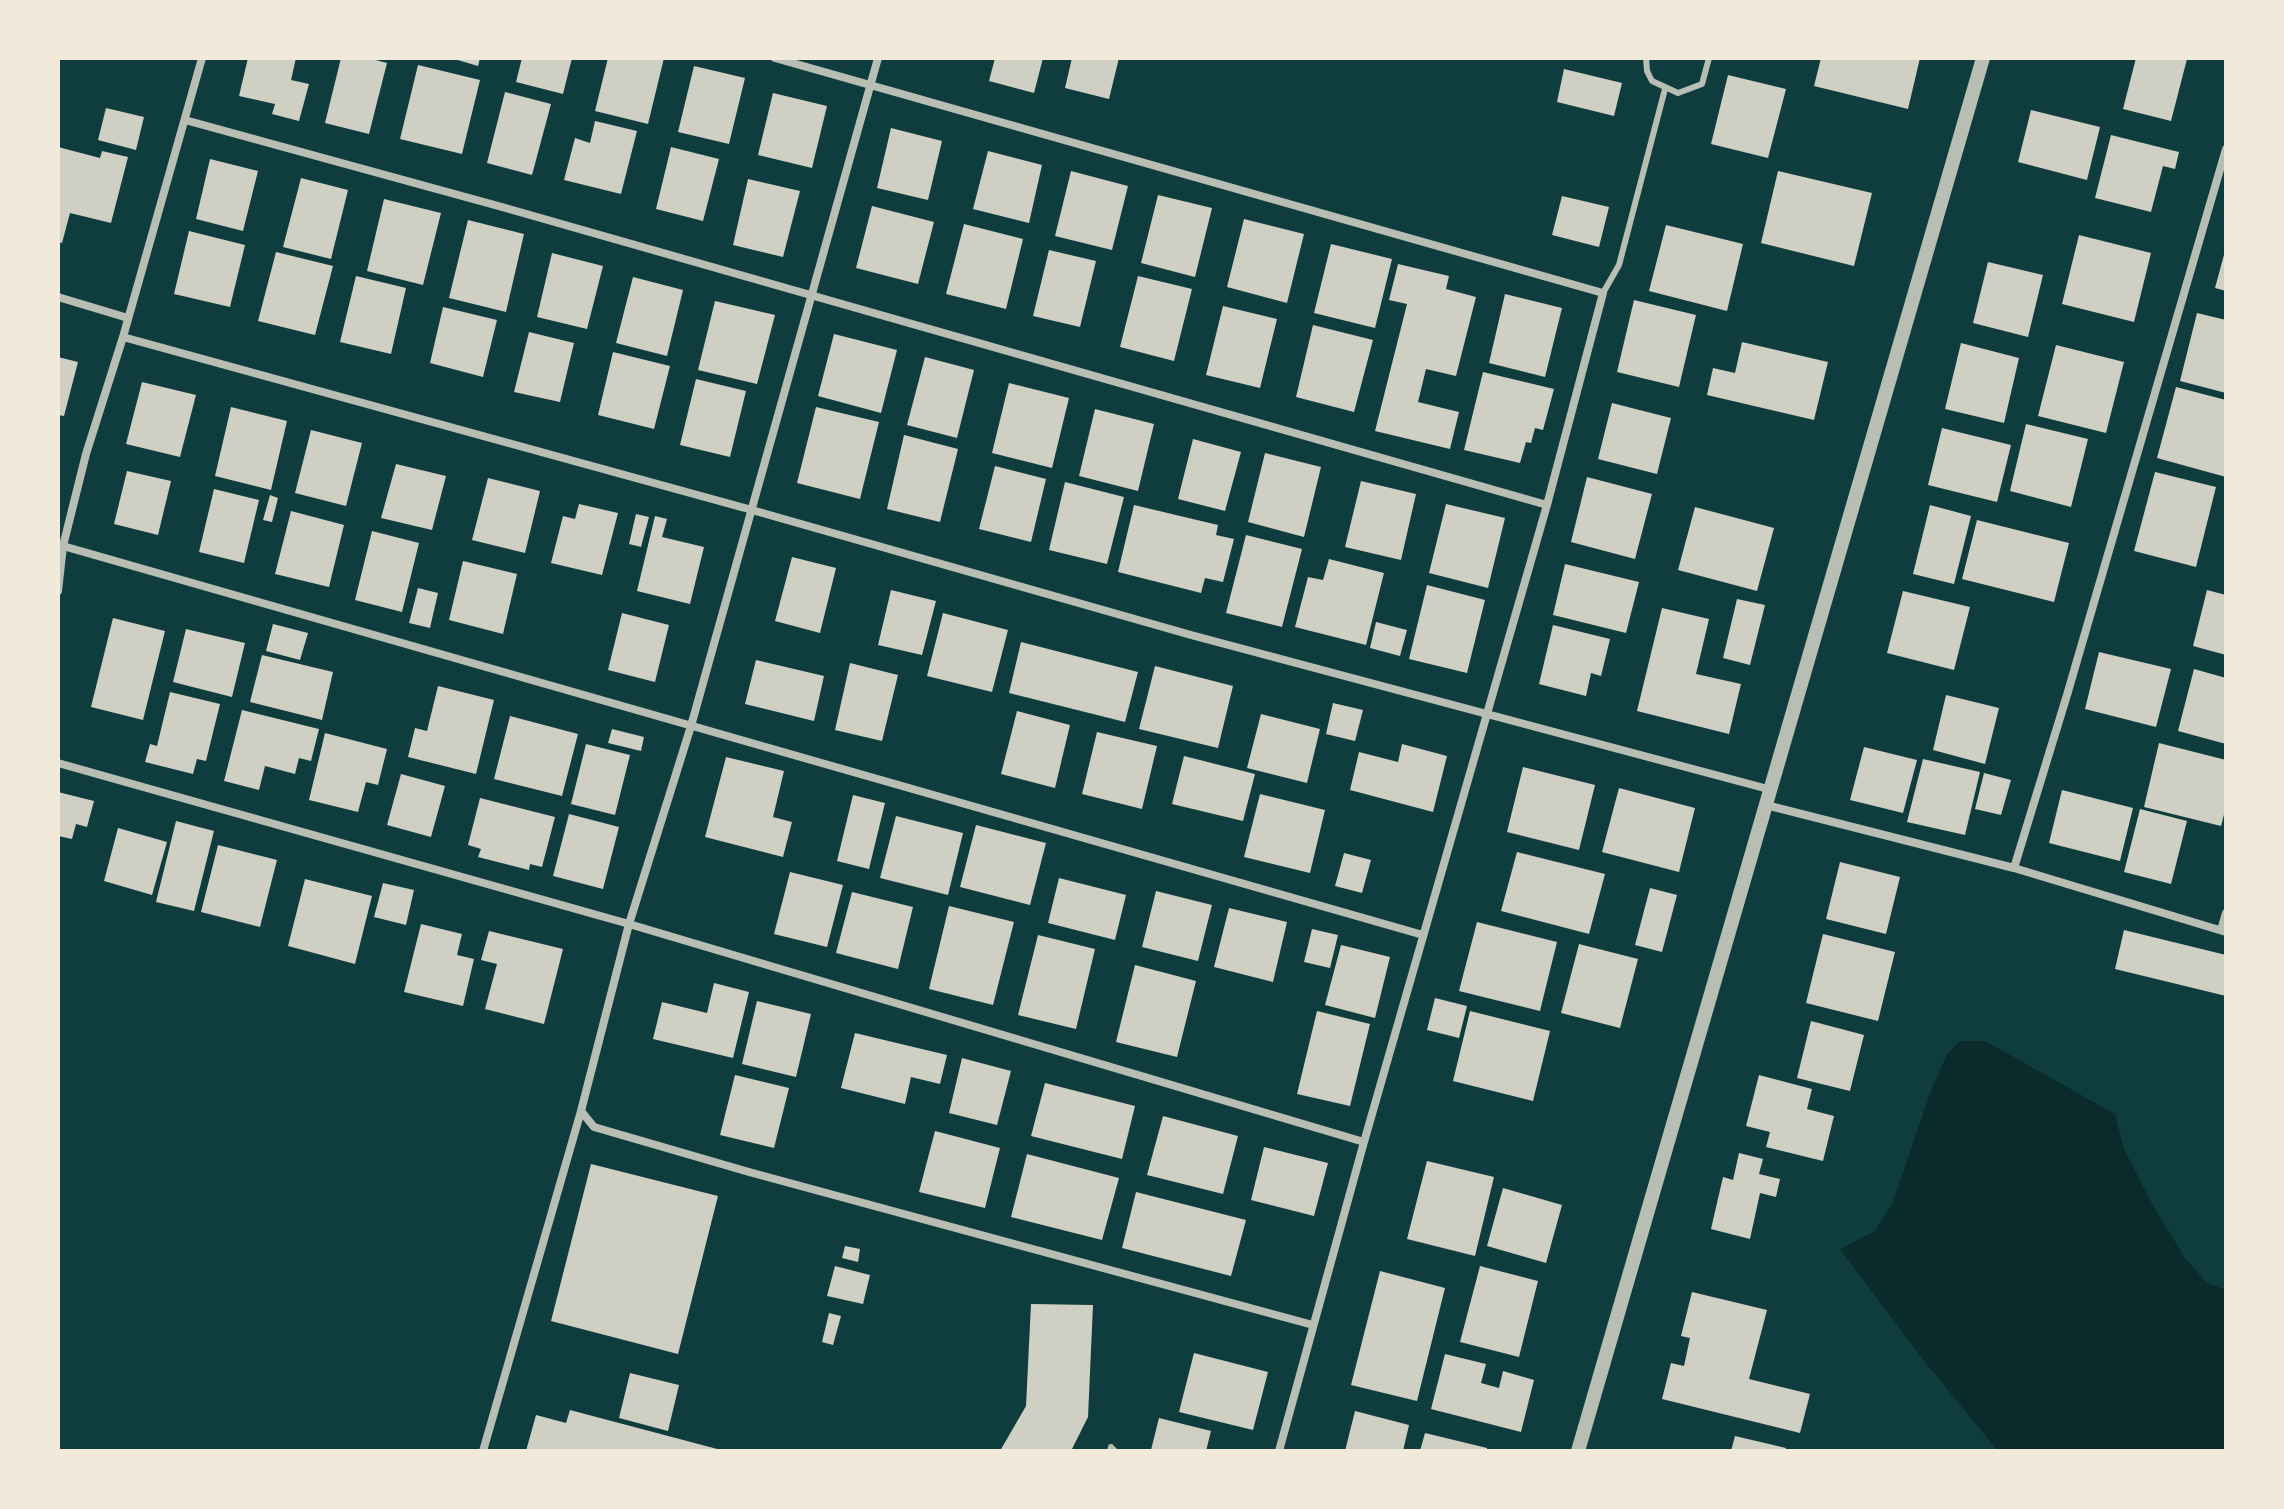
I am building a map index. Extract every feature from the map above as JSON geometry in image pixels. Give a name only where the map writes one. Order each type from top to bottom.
[{"type":"street","points":[[58,591],[63,546],[86,454],[123,337],[202,58]]},
{"type":"street","points":[[775,58],[1603,293],[1488,716],[1364,1142],[1279,1451]]},
{"type":"street","points":[[483,1451],[581,1111],[629,924],[691,726],[878,58]]},
{"type":"street","points":[[1578,1451],[1983,58]]},
{"type":"street","points":[[185,120],[1547,505]]},
{"type":"street","points":[[2014,868],[2072,680],[2226,149]]},
{"type":"street","points":[[58,297],[128,318]]},
{"type":"street","points":[[123,337],[752,510],[1191,635],[1768,789]]},
{"type":"street","points":[[63,546],[1423,935]]},
{"type":"street","points":[[58,763],[629,924],[1364,1142]]},
{"type":"street","points":[[1766,805],[2014,868],[2224,931],[2226,913]]},
{"type":"street","points":[[581,1111],[594,1127],[1313,1325]]},
{"type":"lane","points":[[1646,58],[1652,81],[1678,93],[1702,84],[1709,58]]},
{"type":"lane","points":[[1603,293],[1619,265],[1665,89]]},
{"type":"water","points":[[1960,1041],[1985,1041],[2115,1114],[2124,1149],[2185,1258],[2207,1283],[2226,1290],[2226,1451],[1998,1451],[1925,1362],[1840,1249],[1875,1231],[1892,1204],[1932,1088],[1947,1054]]},
{"type":"building","points":[[248,58],[296,58],[291,80],[309,84],[299,121],[272,114],[275,104],[239,96]]},
{"type":"building","points":[[341,58],[368,58],[387,63],[369,134],[325,123]]},
{"type":"building","points":[[451,58],[480,58],[478,66]]},
{"type":"building","points":[[522,58],[572,58],[563,94],[516,82]]},
{"type":"building","points":[[608,58],[664,58],[648,124],[595,111]]},
{"type":"building","points":[[995,58],[1043,58],[1034,93],[989,81]]},
{"type":"building","points":[[1072,58],[1119,58],[1109,99],[1065,88]]},
{"type":"building","points":[[1821,58],[1920,58],[1908,109],[1814,86]]},
{"type":"building","points":[[2136,58],[2187,59],[2171,121],[2123,109]]},
{"type":"building","points":[[418,65],[480,80],[462,154],[400,139]]},
{"type":"building","points":[[694,66],[745,78],[729,144],[678,132]]},
{"type":"building","points":[[1564,69],[1622,83],[1614,116],[1557,102]]},
{"type":"building","points":[[1728,75],[1786,89],[1768,158],[1711,144]]},
{"type":"building","points":[[505,92],[551,104],[532,175],[487,163]]},
{"type":"building","points":[[773,93],[827,106],[812,168],[758,155]]},
{"type":"building","points":[[106,108],[144,117],[136,150],[98,140]]},
{"type":"building","points":[[2031,110],[2100,127],[2087,180],[2018,162]]},
{"type":"building","points":[[595,121],[637,131],[621,194],[564,180],[575,138],[590,143]]},
{"type":"building","points":[[891,128],[942,141],[928,200],[877,188]]},
{"type":"building","points":[[2111,135],[2179,152],[2175,169],[2163,166],[2151,212],[2095,198]]},
{"type":"building","points":[[58,147],[100,158],[102,151],[128,157],[111,223],[70,213],[62,243],[58,242]]},
{"type":"building","points":[[671,147],[719,159],[703,221],[656,209]]},
{"type":"building","points":[[988,151],[1042,165],[1029,223],[973,209]]},
{"type":"building","points":[[210,159],[258,171],[243,231],[196,219]]},
{"type":"building","points":[[1071,171],[1128,186],[1112,250],[1055,236]]},
{"type":"building","points":[[1778,171],[1872,193],[1854,266],[1761,243]]},
{"type":"building","points":[[301,178],[348,190],[331,259],[283,247]]},
{"type":"building","points":[[748,179],[800,191],[783,257],[733,245]]},
{"type":"building","points":[[1158,195],[1212,208],[1195,277],[1141,263]]},
{"type":"building","points":[[1562,196],[1609,207],[1599,247],[1552,235]]},
{"type":"building","points":[[384,199],[441,213],[423,285],[367,271]]},
{"type":"building","points":[[872,206],[934,222],[918,284],[856,268]]},
{"type":"building","points":[[1244,219],[1304,234],[1287,303],[1227,287]]},
{"type":"building","points":[[468,220],[524,234],[506,312],[449,298]]},
{"type":"building","points":[[964,224],[1023,239],[1006,309],[946,294]]},
{"type":"building","points":[[1666,225],[1743,244],[1727,311],[1649,291]]},
{"type":"building","points":[[189,231],[245,245],[230,307],[174,294]]},
{"type":"building","points":[[2079,235],[2151,253],[2134,322],[2062,304]]},
{"type":"building","points":[[1331,244],[1392,259],[1375,328],[1314,313]]},
{"type":"building","points":[[1049,250],[1096,261],[1080,327],[1033,316]]},
{"type":"building","points":[[2226,251],[2226,291],[2215,288]]},
{"type":"building","points":[[276,252],[333,266],[315,335],[258,321]]},
{"type":"building","points":[[552,253],[603,266],[587,329],[537,317]]},
{"type":"building","points":[[1988,262],[2043,275],[2028,337],[1973,323]]},
{"type":"building","points":[[1398,264],[1449,276],[1446,289],[1476,297],[1456,376],[1426,369],[1418,402],[1459,412],[1450,449],[1375,431],[1407,304],[1389,300]]},
{"type":"building","points":[[356,276],[406,288],[391,354],[340,342]]},
{"type":"building","points":[[1138,276],[1192,289],[1174,361],[1120,347]]},
{"type":"building","points":[[633,277],[683,290],[667,356],[616,343]]},
{"type":"building","points":[[1505,294],[1562,308],[1545,377],[1489,363]]},
{"type":"building","points":[[1634,300],[1696,315],[1679,387],[1617,372]]},
{"type":"building","points":[[715,301],[775,315],[757,384],[698,370]]},
{"type":"building","points":[[1223,306],[1277,319],[1260,388],[1206,375]]},
{"type":"building","points":[[443,307],[497,320],[483,377],[430,363]]},
{"type":"building","points":[[2197,313],[2226,320],[2226,393],[2180,381]]},
{"type":"building","points":[[1313,325],[1373,340],[1354,412],[1296,397]]},
{"type":"building","points":[[529,332],[574,343],[560,402],[514,392]]},
{"type":"building","points":[[834,334],[897,350],[881,413],[818,396]]},
{"type":"building","points":[[1742,342],[1828,362],[1814,420],[1707,395],[1713,368],[1735,373]]},
{"type":"building","points":[[1961,343],[2019,358],[2004,423],[1945,409]]},
{"type":"building","points":[[2056,345],[2124,362],[2106,433],[2038,416]]},
{"type":"building","points":[[613,352],[670,366],[654,429],[598,415]]},
{"type":"building","points":[[58,357],[78,362],[64,416],[58,415]]},
{"type":"building","points":[[925,357],[974,370],[957,438],[907,425]]},
{"type":"building","points":[[1483,372],[1554,389],[1543,430],[1535,428],[1531,443],[1526,442],[1520,463],[1464,450]]},
{"type":"building","points":[[696,379],[746,391],[730,457],[680,445]]},
{"type":"building","points":[[142,382],[196,395],[180,457],[126,444]]},
{"type":"building","points":[[1009,383],[1069,398],[1052,468],[992,453]]},
{"type":"building","points":[[2176,387],[2226,400],[2226,477],[2157,458]]},
{"type":"building","points":[[1612,403],[1671,418],[1657,474],[1598,459]]},
{"type":"building","points":[[231,407],[287,421],[271,490],[215,476]]},
{"type":"building","points":[[816,407],[879,422],[860,499],[797,483]]},
{"type":"building","points":[[1095,409],[1154,424],[1138,491],[1079,476]]},
{"type":"building","points":[[2026,424],[2088,439],[2071,507],[2010,491]]},
{"type":"building","points":[[1942,428],[2011,445],[1997,502],[1928,485]]},
{"type":"building","points":[[311,430],[362,443],[346,506],[295,493]]},
{"type":"building","points":[[904,435],[958,449],[940,522],[887,509]]},
{"type":"building","points":[[1193,439],[1241,452],[1225,511],[1178,499]]},
{"type":"building","points":[[1265,453],[1321,467],[1304,537],[1248,522]]},
{"type":"building","points":[[396,464],[446,476],[432,530],[381,518]]},
{"type":"building","points":[[995,466],[1046,479],[1031,542],[979,529]]},
{"type":"building","points":[[127,471],[171,481],[158,535],[114,524]]},
{"type":"building","points":[[2155,472],[2216,487],[2196,567],[2134,551]]},
{"type":"building","points":[[1587,477],[1652,494],[1635,559],[1571,542]]},
{"type":"building","points":[[488,478],[540,491],[525,553],[472,540]]},
{"type":"building","points":[[1361,481],[1416,494],[1401,560],[1345,547]]},
{"type":"building","points":[[1065,482],[1124,497],[1107,564],[1049,550]]},
{"type":"building","points":[[214,489],[259,500],[244,563],[199,552]]},
{"type":"building","points":[[270,495],[278,498],[272,522],[263,520]]},
{"type":"building","points":[[579,504],[618,513],[602,575],[551,563],[563,516],[575,519]]},
{"type":"building","points":[[1446,504],[1505,518],[1488,588],[1429,573]]},
{"type":"building","points":[[1134,505],[1218,525],[1216,535],[1234,539],[1223,582],[1205,578],[1201,593],[1118,572]]},
{"type":"building","points":[[1930,505],[1971,516],[1954,584],[1913,574]]},
{"type":"building","points":[[1695,507],[1774,528],[1757,591],[1678,570]]},
{"type":"building","points":[[291,511],[344,525],[329,587],[275,574]]},
{"type":"building","points":[[636,514],[649,517],[641,547],[629,544]]},
{"type":"building","points":[[655,516],[667,519],[662,537],[704,547],[690,604],[637,591]]},
{"type":"building","points":[[1977,520],[2069,543],[2054,602],[1962,579]]},
{"type":"building","points":[[372,531],[419,543],[402,612],[355,600]]},
{"type":"building","points":[[1246,535],[1302,549],[1282,627],[1226,613]]},
{"type":"building","points":[[792,557],[836,568],[820,633],[775,621]]},
{"type":"building","points":[[1329,559],[1384,573],[1366,645],[1295,627],[1308,577],[1323,580]]},
{"type":"building","points":[[463,561],[517,574],[503,634],[449,620]]},
{"type":"building","points":[[1565,564],[1639,582],[1626,633],[1553,615]]},
{"type":"building","points":[[1427,585],[1485,600],[1467,673],[1409,659]]},
{"type":"building","points":[[418,588],[438,593],[430,628],[409,623]]},
{"type":"building","points":[[891,590],[936,601],[922,655],[878,645]]},
{"type":"building","points":[[2207,590],[2226,595],[2226,655],[2193,646]]},
{"type":"building","points":[[1903,591],[1970,607],[1954,670],[1887,653]]},
{"type":"building","points":[[1737,599],[1765,605],[1750,665],[1723,658]]},
{"type":"building","points":[[1662,608],[1709,619],[1696,674],[1741,684],[1729,734],[1637,711]]},
{"type":"building","points":[[622,613],[669,625],[655,682],[608,670]]},
{"type":"building","points":[[943,613],[1008,630],[992,692],[927,676]]},
{"type":"building","points":[[113,618],[165,631],[143,720],[91,707]]},
{"type":"building","points":[[1376,622],[1407,630],[1400,656],[1370,648]]},
{"type":"building","points":[[273,624],[308,633],[300,660],[266,651]]},
{"type":"building","points":[[1553,625],[1610,639],[1601,676],[1591,673],[1586,696],[1539,684]]},
{"type":"building","points":[[186,629],[245,643],[232,697],[173,682]]},
{"type":"building","points":[[1021,642],[1138,672],[1125,722],[1009,693]]},
{"type":"building","points":[[2099,652],[2171,669],[2156,727],[2085,709]]},
{"type":"building","points":[[262,655],[333,672],[322,720],[250,702]]},
{"type":"building","points":[[756,660],[824,676],[814,721],[745,704]]},
{"type":"building","points":[[850,663],[898,675],[882,741],[835,730]]},
{"type":"building","points":[[1155,666],[1233,686],[1218,748],[1139,729]]},
{"type":"building","points":[[2194,669],[2226,678],[2226,744],[2178,731]]},
{"type":"building","points":[[438,686],[494,700],[476,774],[408,757],[415,728],[427,731]]},
{"type":"building","points":[[170,692],[220,704],[206,761],[197,759],[193,774],[145,762],[150,744],[157,746]]},
{"type":"building","points":[[1946,695],[1999,708],[1985,764],[1933,750]]},
{"type":"building","points":[[1333,703],[1363,710],[1355,741],[1326,734]]},
{"type":"building","points":[[242,710],[319,729],[311,761],[299,758],[295,774],[265,766],[259,790],[224,781]]},
{"type":"building","points":[[1017,711],[1070,725],[1055,788],[1001,774]]},
{"type":"building","points":[[1261,714],[1320,729],[1307,783],[1247,768]]},
{"type":"building","points":[[510,716],[578,734],[562,796],[494,779]]},
{"type":"building","points":[[612,729],[644,737],[641,751],[608,743]]},
{"type":"building","points":[[1097,732],[1157,746],[1142,809],[1082,794]]},
{"type":"building","points":[[325,733],[387,749],[378,785],[366,782],[358,812],[309,800]]},
{"type":"building","points":[[2159,743],[2226,760],[2226,807],[2221,826],[2144,807]]},
{"type":"building","points":[[586,744],[630,755],[615,815],[571,804]]},
{"type":"building","points":[[1402,744],[1447,756],[1433,812],[1350,790],[1359,752],[1398,762]]},
{"type":"building","points":[[1864,747],[1917,760],[1903,813],[1850,800]]},
{"type":"building","points":[[1184,756],[1255,774],[1243,821],[1172,804]]},
{"type":"building","points":[[726,757],[784,771],[773,817],[792,822],[783,857],[705,837]]},
{"type":"building","points":[[1923,759],[1980,772],[1965,835],[1907,822]]},
{"type":"building","points":[[1523,767],[1595,785],[1579,850],[1507,832]]},
{"type":"building","points":[[1984,773],[2011,780],[2001,815],[1975,809]]},
{"type":"building","points":[[401,774],[445,786],[431,837],[387,825]]},
{"type":"building","points":[[1619,788],[1695,808],[1679,872],[1602,852]]},
{"type":"building","points":[[2062,790],[2133,808],[2120,861],[2049,843]]},
{"type":"building","points":[[58,792],[94,801],[87,827],[76,824],[72,839],[58,836]]},
{"type":"building","points":[[1260,794],[1325,810],[1310,873],[1244,857]]},
{"type":"building","points":[[853,795],[885,803],[869,869],[837,861]]},
{"type":"building","points":[[480,798],[555,817],[542,867],[530,864],[529,870],[478,857],[481,849],[468,845]]},
{"type":"building","points":[[2140,809],[2187,821],[2171,884],[2124,872]]},
{"type":"building","points":[[569,814],[619,827],[603,889],[553,876]]},
{"type":"building","points":[[896,816],[963,833],[948,895],[880,878]]},
{"type":"building","points":[[176,821],[214,831],[194,911],[156,902]]},
{"type":"building","points":[[976,825],[1046,843],[1030,905],[960,887]]},
{"type":"building","points":[[118,828],[167,842],[152,895],[104,881]]},
{"type":"building","points":[[218,845],[277,860],[260,927],[201,912]]},
{"type":"building","points":[[1517,852],[1605,874],[1589,934],[1501,911]]},
{"type":"building","points":[[1344,853],[1371,860],[1362,893],[1335,886]]},
{"type":"building","points":[[1840,862],[1900,877],[1886,934],[1826,919]]},
{"type":"building","points":[[790,872],[843,885],[827,947],[774,934]]},
{"type":"building","points":[[1059,878],[1126,895],[1115,940],[1048,923]]},
{"type":"building","points":[[305,879],[372,896],[355,964],[288,946]]},
{"type":"building","points":[[383,883],[414,890],[406,925],[374,917]]},
{"type":"building","points":[[1650,888],[1677,895],[1662,952],[1635,945]]},
{"type":"building","points":[[1156,891],[1212,905],[1198,961],[1142,947]]},
{"type":"building","points":[[852,892],[913,907],[898,969],[836,953]]},
{"type":"building","points":[[949,906],[1014,922],[993,1005],[929,989]]},
{"type":"building","points":[[1229,908],[1287,922],[1273,982],[1214,967]]},
{"type":"building","points":[[1477,922],[1557,942],[1540,1011],[1459,991]]},
{"type":"building","points":[[421,924],[462,934],[457,955],[474,959],[463,1006],[404,992]]},
{"type":"building","points":[[1312,929],[1338,935],[1330,968],[1304,962]]},
{"type":"building","points":[[2124,930],[2226,955],[2226,996],[2115,969]]},
{"type":"building","points":[[489,931],[563,949],[544,1024],[485,1009],[497,964],[481,960]]},
{"type":"building","points":[[1823,934],[1895,952],[1878,1021],[1806,1003]]},
{"type":"building","points":[[1038,935],[1095,949],[1076,1029],[1018,1015]]},
{"type":"building","points":[[1579,944],[1638,959],[1620,1028],[1561,1013]]},
{"type":"building","points":[[1341,945],[1390,957],[1375,1018],[1325,1005]]},
{"type":"building","points":[[1135,965],[1196,981],[1177,1057],[1116,1042]]},
{"type":"building","points":[[714,983],[749,992],[733,1058],[653,1039],[662,1002],[707,1013]]},
{"type":"building","points":[[1435,998],[1467,1006],[1459,1038],[1427,1030]]},
{"type":"building","points":[[757,1001],[811,1014],[796,1077],[742,1064]]},
{"type":"building","points":[[1317,1011],[1370,1024],[1350,1106],[1297,1094]]},
{"type":"building","points":[[1470,1011],[1550,1031],[1533,1101],[1453,1081]]},
{"type":"building","points":[[1811,1021],[1864,1035],[1850,1091],[1797,1078]]},
{"type":"building","points":[[855,1033],[947,1055],[940,1084],[911,1077],[905,1104],[841,1088]]},
{"type":"building","points":[[962,1058],[1011,1071],[997,1125],[949,1113]]},
{"type":"building","points":[[735,1075],[789,1088],[774,1148],[720,1135]]},
{"type":"building","points":[[1759,1075],[1812,1089],[1807,1109],[1834,1116],[1823,1161],[1766,1147],[1770,1132],[1746,1126]]},
{"type":"building","points":[[1045,1083],[1135,1106],[1122,1159],[1031,1136]]},
{"type":"building","points":[[1163,1116],[1238,1136],[1223,1194],[1147,1175]]},
{"type":"building","points":[[935,1131],[1000,1148],[985,1208],[919,1192]]},
{"type":"building","points":[[1264,1147],[1328,1163],[1314,1216],[1251,1200]]},
{"type":"building","points":[[1739,1153],[1763,1159],[1759,1174],[1780,1179],[1776,1197],[1760,1193],[1750,1239],[1711,1229],[1723,1177],[1733,1180]]},
{"type":"building","points":[[1027,1154],[1119,1178],[1102,1240],[1011,1217]]},
{"type":"building","points":[[1427,1161],[1494,1177],[1475,1256],[1407,1239]]},
{"type":"building","points":[[591,1164],[718,1196],[678,1354],[551,1321]]},
{"type":"building","points":[[1503,1188],[1562,1205],[1546,1263],[1487,1246]]},
{"type":"building","points":[[1136,1192],[1246,1220],[1231,1276],[1122,1248]]},
{"type":"building","points":[[845,1246],[860,1249],[858,1262],[842,1258]]},
{"type":"building","points":[[835,1266],[870,1275],[863,1304],[827,1296]]},
{"type":"building","points":[[1480,1266],[1538,1281],[1519,1357],[1460,1342]]},
{"type":"building","points":[[1380,1271],[1445,1288],[1417,1401],[1351,1385]]},
{"type":"building","points":[[1692,1292],[1767,1310],[1749,1379],[1810,1394],[1800,1433],[1662,1399],[1671,1363],[1684,1366],[1690,1338],[1681,1336]]},
{"type":"building","points":[[1031,1304],[1093,1305],[1088,1417],[1071,1451],[1000,1451],[1026,1406]]},
{"type":"building","points":[[829,1313],[841,1316],[833,1345],[822,1342]]},
{"type":"building","points":[[1194,1353],[1268,1372],[1253,1430],[1179,1412]]},
{"type":"building","points":[[1445,1354],[1486,1364],[1481,1383],[1499,1388],[1503,1371],[1534,1380],[1521,1432],[1431,1409]]},
{"type":"building","points":[[630,1373],[679,1385],[668,1431],[619,1418]]},
{"type":"building","points":[[570,1410],[721,1451],[526,1451],[536,1415],[566,1423]]},
{"type":"building","points":[[1355,1411],[1409,1425],[1403,1451],[1345,1451]]},
{"type":"building","points":[[1159,1418],[1211,1431],[1206,1451],[1151,1450]]},
{"type":"building","points":[[1425,1433],[1487,1448],[1487,1451],[1420,1451]]},
{"type":"building","points":[[1735,1436],[1786,1448],[1785,1451],[1731,1451]]}]
